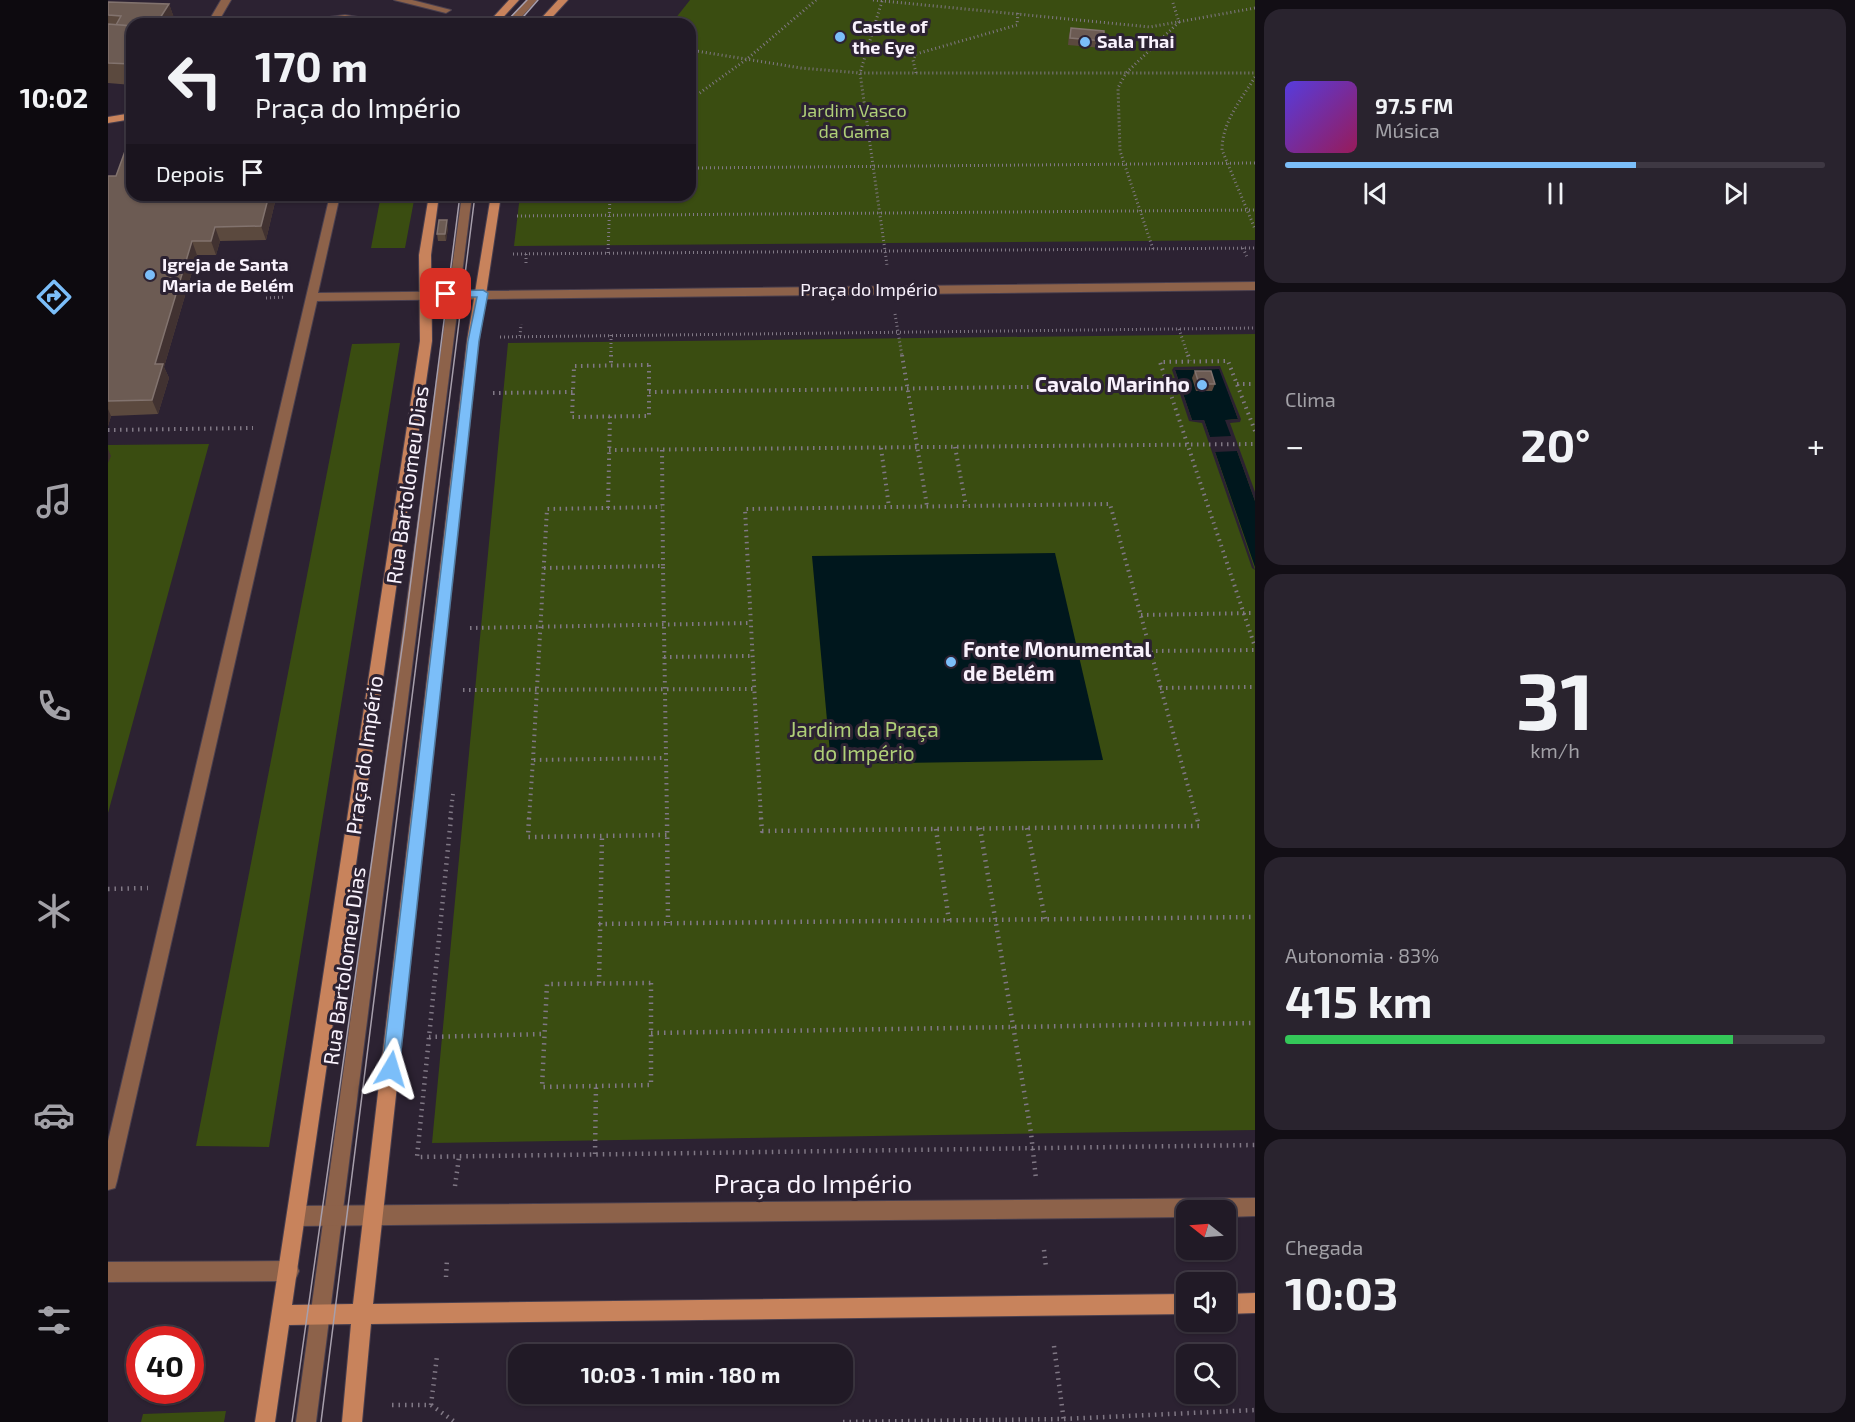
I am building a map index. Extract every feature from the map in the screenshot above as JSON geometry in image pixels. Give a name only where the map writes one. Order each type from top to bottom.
[{"type":"street","points":[[216,18],[226,0]]},
{"type":"street","points":[[399,0],[446,10]]},
{"type":"street","points":[[498,18],[514,0]]},
{"type":"street","points":[[546,18],[563,0]]},
{"type":"street","points":[[514,18],[529,3]]},
{"type":"street","points":[[108,120],[126,117]]},
{"type":"street","points":[[108,1181],[333,201]]},
{"type":"street","name":"Praça do Império","points":[[265,1422],[426,341],[424,255],[433,201]]},
{"type":"street","name":"Rua Bartolomeu Dias","points":[[306,1422],[466,201]]},
{"type":"street","points":[[352,1422],[372,1214],[404,958],[474,341],[495,201]]},
{"type":"street","name":"Praça do Império","points":[[311,297],[483,293],[1255,286]]},
{"type":"street","name":"Praça do Império","points":[[297,1216],[1255,1207]]},
{"type":"street","points":[[108,1272],[289,1270]]},
{"type":"street","points":[[1236,1304],[1255,1303]]},
{"type":"street","points":[[282,1315],[1176,1304]]},
{"type":"path","points":[[696,96],[747,59],[816,0]]},
{"type":"path","points":[[873,0],[1150,27],[1255,8]]},
{"type":"path","points":[[1172,0],[1179,22]]},
{"type":"path","points":[[882,1],[860,72],[884,251]]},
{"type":"path","points":[[916,73],[913,60],[916,54],[1017,25],[1018,13]]},
{"type":"path","points":[[1152,249],[1120,151],[1118,88],[1126,73],[1179,22]]},
{"type":"path","points":[[696,51],[801,68],[860,72],[1255,75],[1224,129],[1221,140],[1255,229]]},
{"type":"path","points":[[696,168],[1255,163]]},
{"type":"path","points":[[608,253],[610,201]]},
{"type":"path","points":[[511,216],[1255,210]]},
{"type":"path","points":[[1243,248],[1247,257]]},
{"type":"path","points":[[506,254],[1255,248]]},
{"type":"path","points":[[526,254],[526,263]]},
{"type":"path","points":[[520,336],[521,324]]},
{"type":"path","points":[[499,337],[1255,328]]},
{"type":"path","points":[[1179,329],[1191,361]]},
{"type":"path","points":[[611,335],[611,366]]},
{"type":"path","points":[[899,338],[927,506]]},
{"type":"path","points":[[1150,651],[1255,649],[1160,362],[1228,361],[1255,431]]},
{"type":"path","points":[[649,365],[649,392],[649,416],[572,417],[574,366],[649,365]]},
{"type":"path","points":[[1237,384],[1255,384]]},
{"type":"path","points":[[649,392],[1168,385]]},
{"type":"path","points":[[493,393],[573,392]]},
{"type":"path","points":[[608,508],[610,416]]},
{"type":"path","points":[[108,430],[281,428]]},
{"type":"path","points":[[609,450],[1255,444]]},
{"type":"path","points":[[955,447],[966,506]]},
{"type":"path","points":[[880,448],[889,507]]},
{"type":"path","points":[[662,450],[668,924]]},
{"type":"path","points":[[1110,504],[1199,826],[762,831],[745,508],[966,506],[1110,504]]},
{"type":"path","points":[[662,507],[548,508],[528,837],[667,835]]},
{"type":"path","points":[[544,568],[663,566]]},
{"type":"path","points":[[1141,615],[1255,613]]},
{"type":"path","points":[[470,628],[751,623]]},
{"type":"path","points":[[664,657],[753,656]]},
{"type":"path","points":[[1160,688],[1255,687]]},
{"type":"path","points":[[463,690],[755,689]]},
{"type":"path","points":[[533,760],[665,758]]},
{"type":"path","points":[[981,828],[1036,1179]]},
{"type":"path","points":[[1027,828],[1045,919]]},
{"type":"path","points":[[936,829],[949,921]]},
{"type":"path","points":[[599,984],[602,836]]},
{"type":"path","points":[[108,890],[175,888]]},
{"type":"path","points":[[599,924],[1255,917]]},
{"type":"path","points":[[651,983],[651,1085],[542,1087],[547,984],[599,984],[651,983]]},
{"type":"path","points":[[651,1033],[1255,1023]]},
{"type":"path","points":[[429,1037],[544,1034]]},
{"type":"path","points":[[595,1154],[596,1086]]},
{"type":"path","points":[[417,1157],[1255,1145]]},
{"type":"path","points":[[455,1189],[459,1157]]},
{"type":"path","points":[[1044,1250],[1046,1267]]},
{"type":"path","points":[[446,1277],[447,1259]]},
{"type":"path","points":[[1054,1346],[1063,1420]]},
{"type":"path","points":[[431,1405],[437,1356]]},
{"type":"path","points":[[392,1405],[431,1405],[455,1422]]},
{"type":"path","points":[[843,1422],[1063,1420],[1255,1410]]},
{"type":"green space","name":"Jardim Vasco da Gama","points":[[690,0],[1255,0],[1255,240],[514,246],[519,201],[696,201],[696,18],[676,18]]},
{"type":"green space","points":[[380,201],[414,201],[405,248],[371,248]]},
{"type":"green space","name":"Jardim da Praça do Império","points":[[1255,334],[1255,1130],[432,1143],[508,343]]},
{"type":"green space","points":[[400,343],[269,1147],[196,1146],[352,344]]},
{"type":"green space","points":[[209,444],[108,813],[108,445]]},
{"type":"green space","points":[[226,1411],[224,1422],[141,1422],[143,1414]]},
{"type":"water","points":[[1220,369],[1238,419],[1226,420],[1255,501],[1255,567],[1204,420],[1192,420],[1175,370]]},
{"type":"water","points":[[1055,553],[1103,760],[831,764],[812,556]]},
{"type":"pier","points":[[1220,366],[1241,419],[1240,422],[1230,423],[1255,492],[1255,501],[1237,451],[1215,452],[1255,570],[1252,568],[1202,423],[1189,421],[1172,370],[1174,367]],"holes":[[[1219,369],[1238,419],[1225,420],[1231,436],[1210,437],[1204,420],[1192,420],[1175,370]]]},
{"type":"building","points":[[108,2],[169,4],[160,18],[126,18],[126,26],[116,25],[121,16],[108,15]]},
{"type":"building","points":[[108,24],[126,26],[126,64],[108,63]]},
{"type":"building","points":[[1071,28],[1104,31],[1104,41],[1070,38]]},
{"type":"building","name":"Igreja de Santa Maria de Belém","points":[[126,148],[126,201],[267,201],[261,226],[215,227],[211,241],[192,241],[155,364],[163,364],[152,400],[108,401],[108,176],[116,176]]},
{"type":"building","points":[[439,220],[447,220],[445,234],[437,234]]},
{"type":"building","points":[[1195,371],[1211,371],[1215,384],[1199,384]]},
{"type":"tram line","points":[[510,18],[527,0]]},
{"type":"tram line","points":[[522,18],[538,0]]},
{"type":"tram line","points":[[292,1422],[405,627],[459,201]]},
{"type":"tram line","points":[[321,1422],[474,201]]},
{"type":"place","name":"Castle of the Eye","points":[[840,37]]},
{"type":"place","name":"Sala Thai","points":[[1085,42]]},
{"type":"place","name":"Igreja de Santa Maria de Belém","points":[[150,275]]},
{"type":"place","name":"Cavalo Marinho","points":[[1202,385]]},
{"type":"place","name":"Fonte Monumental de Belém","points":[[951,662]]},
{"type":"route","points":[[391,1069],[474,341],[483,293],[446,294]]}]
